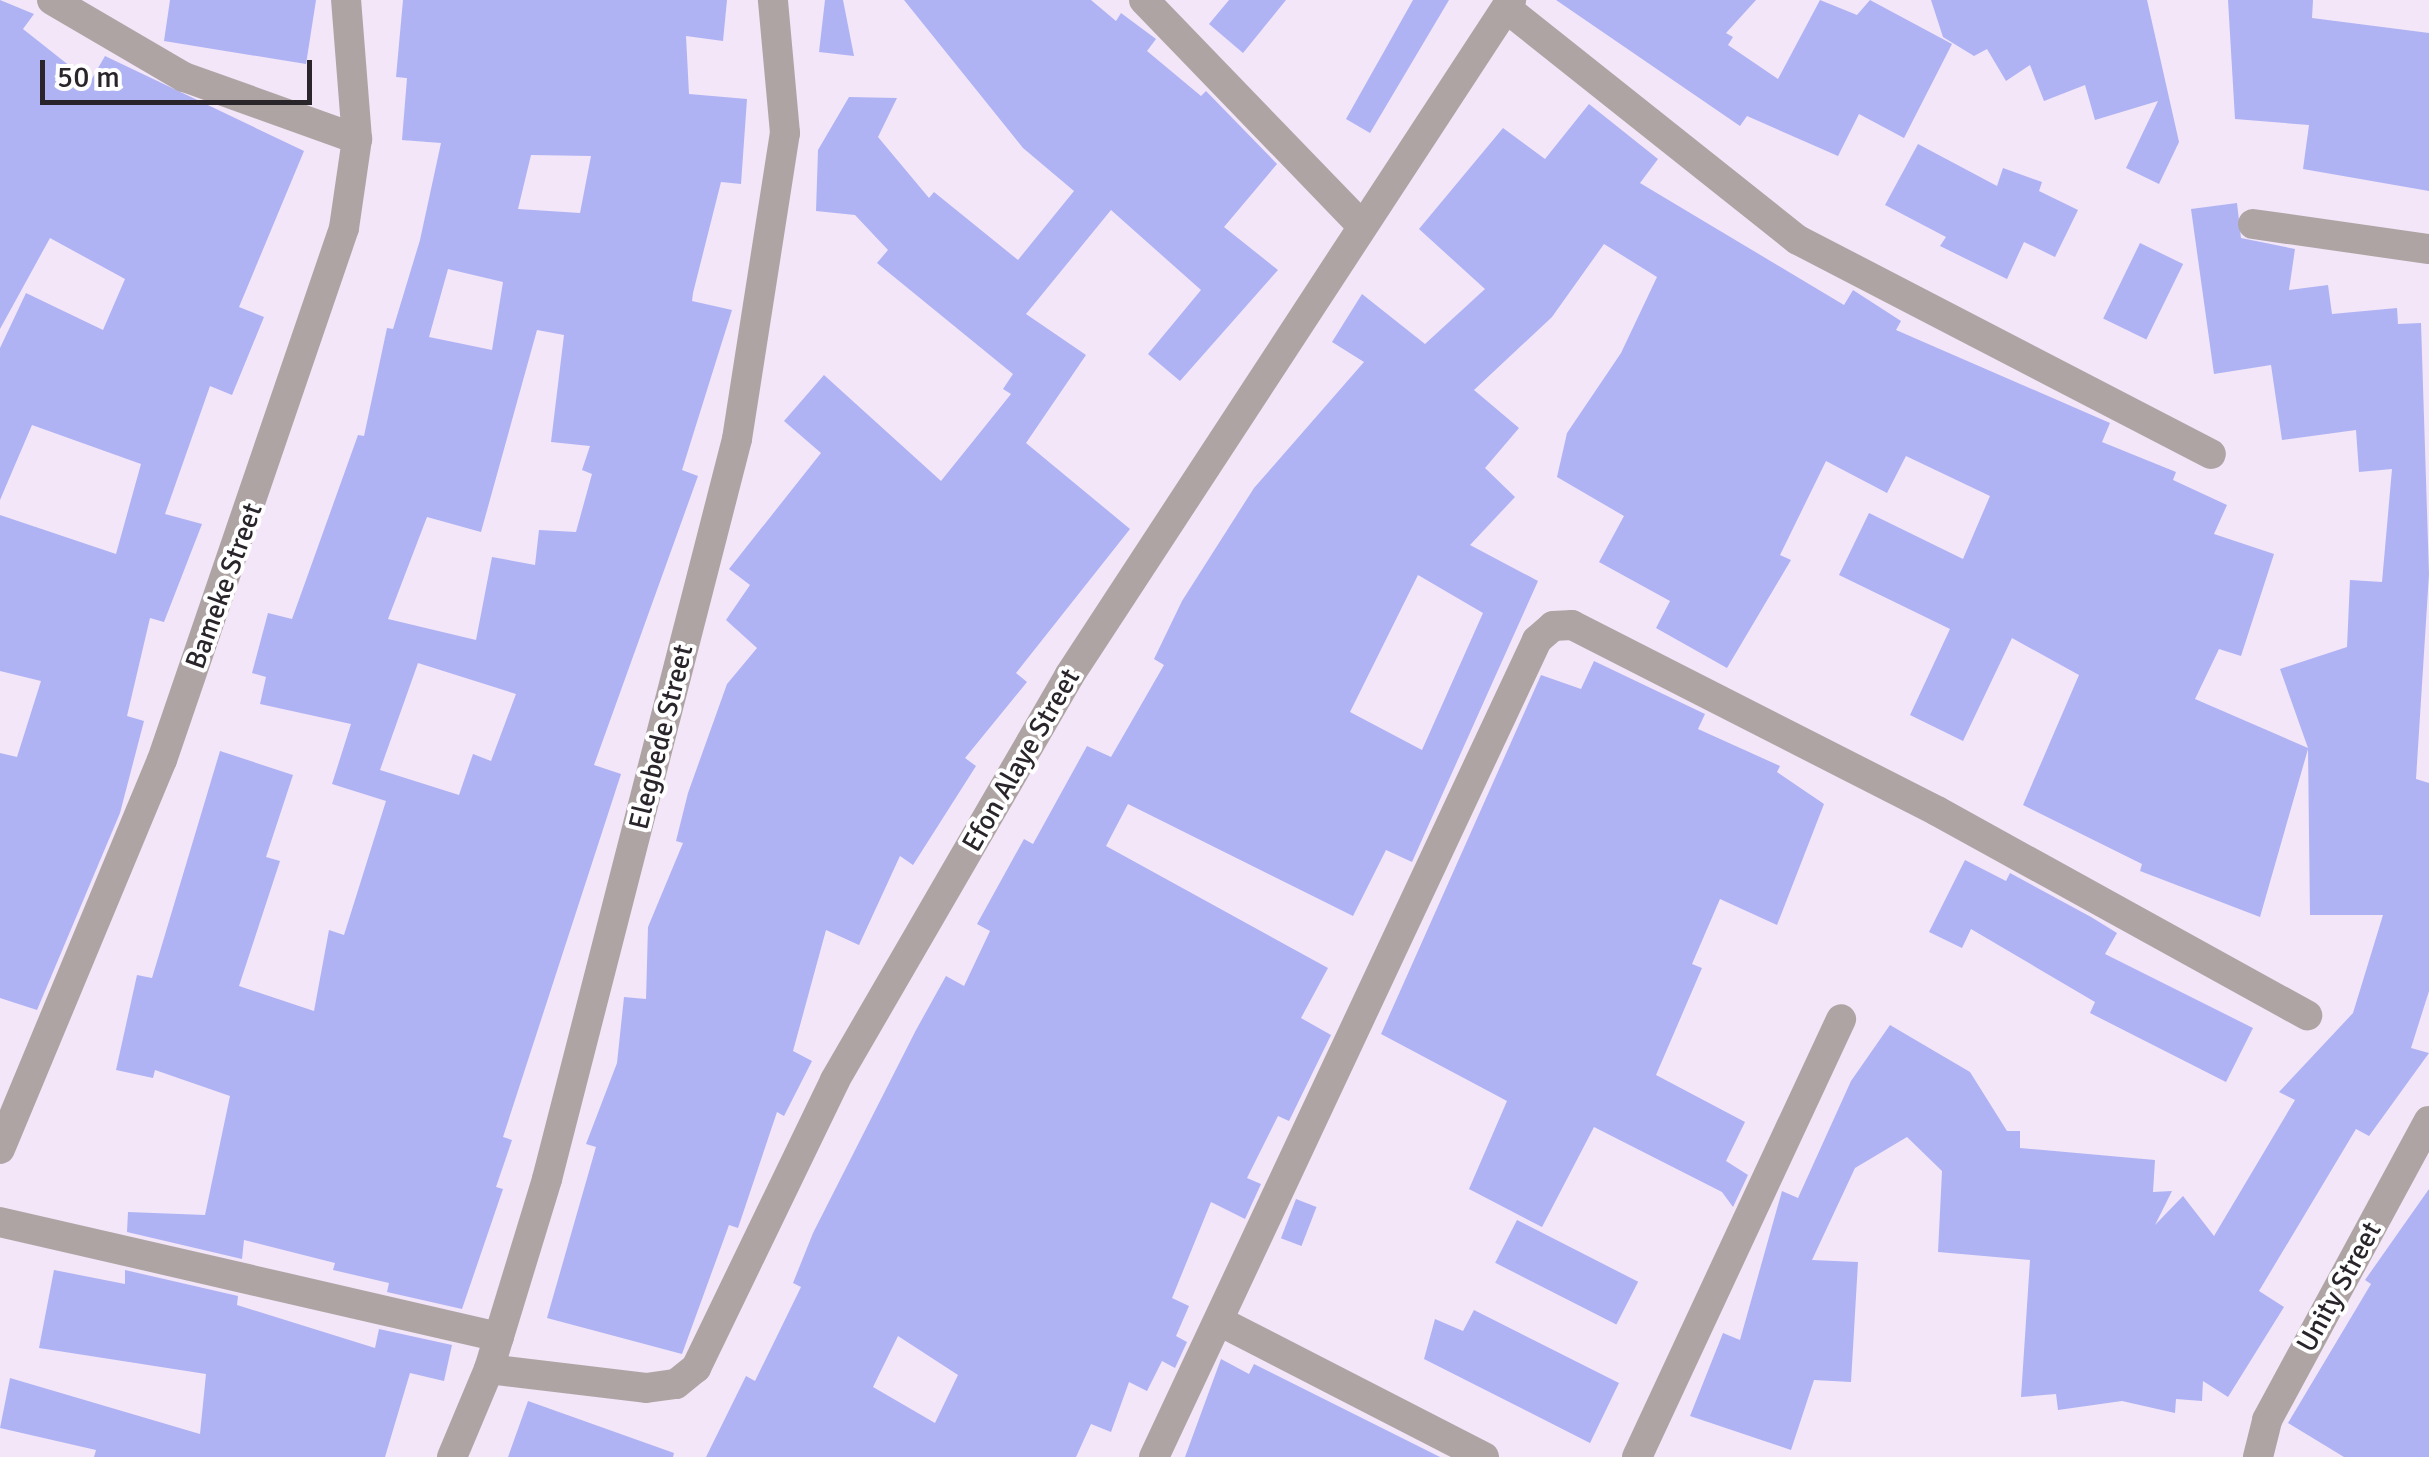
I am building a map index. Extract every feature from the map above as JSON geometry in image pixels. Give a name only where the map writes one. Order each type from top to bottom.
[{"type":"street","name":"Bameke Street","points":[[1,1136],[162,760],[272,451],[344,228],[357,138],[346,0]]},
{"type":"street","name":"Elegbede Street","points":[[452,1457],[490,1369],[548,1179],[737,439],[785,133],[772,0]]},
{"type":"street","points":[[1144,0],[1360,224]]},
{"type":"street","points":[[68,4],[184,77],[357,138]]},
{"type":"street","points":[[1508,4],[1798,240],[2211,454]]},
{"type":"street","name":"Efon Alaye Street","points":[[490,1369],[646,1388],[676,1384],[696,1368],[835,1080],[1050,710],[1360,224],[1508,4]]},
{"type":"street","points":[[2253,224],[2429,249]]},
{"type":"street","points":[[1154,1457],[1537,640],[1554,626],[1572,625],[1936,811],[2307,1015]]},
{"type":"street","points":[[1637,1457],[1841,1020]]},
{"type":"street","name":"Unity Street","points":[[2258,1457],[2266,1420],[2429,1121]]},
{"type":"street","points":[[0,1222],[499,1338]]},
{"type":"street","points":[[1219,1321],[1484,1457]]},
{"type":"building","points":[[0,0],[34,14],[23,29],[90,82],[105,56],[304,151],[239,307],[264,317],[232,395],[210,386],[165,514],[202,524],[164,622],[150,618],[127,716],[144,721],[120,813],[37,1010],[0,998],[0,753],[17,757],[41,681],[0,671],[0,515],[116,554],[141,464],[32,425],[0,500],[0,348],[26,293],[103,330],[125,279],[50,238],[0,329]]},
{"type":"building","points":[[170,0],[316,0],[306,64],[164,41]]},
{"type":"building","points":[[403,0],[727,0],[723,41],[686,36],[689,94],[747,99],[741,184],[721,182],[693,293],[692,301],[732,310],[682,470],[698,476],[594,765],[621,774],[503,1137],[512,1140],[496,1187],[503,1189],[462,1309],[387,1292],[389,1283],[333,1270],[335,1263],[244,1240],[242,1259],[127,1232],[128,1212],[205,1215],[230,1096],[155,1070],[153,1078],[116,1070],[137,975],[152,978],[220,751],[293,775],[266,857],[280,861],[239,986],[314,1011],[329,930],[344,935],[386,801],[332,784],[351,724],[260,704],[266,677],[252,673],[268,613],[292,619],[358,435],[364,436],[387,328],[393,329],[420,240],[441,143],[402,140],[407,78],[396,77]],"holes":[[[531,155],[591,156],[580,213],[518,209]],[[448,269],[503,282],[492,350],[429,337]],[[537,330],[564,335],[551,442],[590,446],[582,470],[592,474],[576,532],[539,530],[535,565],[492,557],[476,640],[388,619],[427,517],[481,532]],[[418,663],[516,694],[491,761],[473,754],[459,795],[380,770]]]},
{"type":"building","points":[[825,0],[843,0],[854,56],[819,52]]},
{"type":"building","points":[[904,0],[1091,0],[1116,21],[1121,13],[1156,39],[1147,51],[1201,96],[1206,91],[1277,164],[1224,227],[1278,270],[1180,381],[1148,354],[1201,290],[1111,210],[1026,314],[1086,355],[1026,443],[1130,529],[1016,673],[1027,682],[965,758],[976,766],[913,865],[900,856],[859,945],[826,930],[793,1051],[812,1061],[784,1116],[777,1112],[738,1228],[729,1225],[682,1354],[547,1318],[596,1147],[586,1144],[617,1063],[624,997],[646,999],[648,927],[683,843],[676,841],[688,793],[727,684],[757,648],[726,620],[750,585],[729,569],[821,453],[784,421],[824,375],[941,481],[1011,394],[1003,389],[1013,374],[877,263],[888,250],[855,215],[816,211],[818,150],[849,97],[897,98],[878,137],[929,198],[934,192],[1018,260],[1074,191],[1023,148]]},
{"type":"building","points":[[1229,0],[1286,0],[1243,53],[1209,24]]},
{"type":"building","points":[[1413,0],[1449,0],[1370,133],[1346,119]]},
{"type":"building","points":[[1556,0],[1756,0],[1726,33],[1733,37],[1728,45],[1778,79],[1820,0],[1857,15],[1870,0],[1952,44],[1904,138],[1859,114],[1838,156],[1747,116],[1740,126]]},
{"type":"building","points":[[1931,0],[2147,0],[2179,142],[2159,184],[2126,168],[2158,101],[2095,120],[2085,85],[2044,101],[2030,65],[2006,81],[1987,49],[1974,56],[1943,37]]},
{"type":"building","points":[[2228,0],[2313,0],[2312,18],[2429,33],[2429,191],[2303,169],[2309,125],[2235,119]]},
{"type":"building","points":[[1589,104],[1658,159],[1640,183],[1844,305],[1853,290],[1901,321],[1896,330],[2110,423],[2102,442],[2176,472],[2173,480],[2227,505],[2214,534],[2274,554],[2241,656],[2219,649],[2195,699],[2308,748],[2280,669],[2347,647],[2350,580],[2382,582],[2392,469],[2359,472],[2356,430],[2282,440],[2271,365],[2214,374],[2191,209],[2237,203],[2241,238],[2295,249],[2289,290],[2328,285],[2332,314],[2397,308],[2398,324],[2421,323],[2429,574],[2416,779],[2429,783],[2429,991],[2411,1048],[2429,1053],[2369,1136],[2356,1129],[2259,1291],[2284,1307],[2228,1397],[2203,1381],[2202,1401],[2176,1399],[2175,1413],[2122,1401],[2058,1410],[2056,1394],[2021,1397],[2030,1260],[1938,1252],[1942,1171],[1907,1137],[1855,1168],[1812,1260],[1858,1262],[1851,1382],[1814,1380],[1791,1450],[1690,1416],[1723,1333],[1740,1340],[1782,1191],[1798,1198],[1851,1081],[1890,1025],[1970,1072],[2007,1131],[2020,1131],[2020,1148],[2155,1160],[2153,1192],[2172,1191],[2155,1225],[2183,1196],[2214,1236],[2295,1100],[2279,1092],[2353,1013],[2383,915],[2310,915],[2308,749],[2260,917],[2140,871],[2142,864],[2023,805],[2079,675],[2012,638],[1963,741],[1910,715],[1950,629],[1839,575],[1869,513],[1963,559],[1990,496],[1906,456],[1887,493],[1826,461],[1780,555],[1791,560],[1727,668],[1656,628],[1670,601],[1599,562],[1624,516],[1557,477],[1567,433],[1621,353],[1657,277],[1604,244],[1552,317],[1474,390],[1519,428],[1485,468],[1515,497],[1470,545],[1538,581],[1412,862],[1386,850],[1353,916],[1128,804],[1106,846],[1328,968],[1301,1018],[1331,1035],[1289,1121],[1278,1116],[1247,1178],[1261,1184],[1245,1219],[1211,1202],[1172,1298],[1189,1306],[1176,1336],[1187,1342],[1175,1368],[1162,1361],[1147,1391],[1129,1382],[1111,1432],[1091,1424],[1076,1457],[706,1457],[746,1376],[755,1381],[801,1287],[793,1283],[813,1233],[916,1030],[946,976],[964,986],[990,931],[977,924],[1024,839],[1033,844],[1087,746],[1111,757],[1164,665],[1154,659],[1182,601],[1254,488],[1364,362],[1332,342],[1362,294],[1425,344],[1485,289],[1419,229],[1503,128],[1545,159]],"holes":[[[1418,575],[1483,613],[1422,750],[1350,712]],[[898,1336],[958,1375],[935,1423],[873,1387]]]},
{"type":"building","points":[[1918,144],[1997,186],[2003,168],[2042,182],[2039,191],[2078,210],[2055,257],[2024,242],[2007,279],[1940,246],[1946,237],[1885,205]]},
{"type":"building","points":[[2140,243],[2183,264],[2146,340],[2103,318]]},
{"type":"building","points":[[1594,661],[1705,714],[1698,729],[1780,766],[1777,772],[1824,804],[1777,925],[1720,899],[1692,964],[1702,968],[1656,1075],[1745,1122],[1726,1161],[1748,1175],[1733,1207],[1722,1192],[1594,1127],[1542,1227],[1469,1189],[1507,1101],[1381,1034],[1541,675],[1581,689]]},
{"type":"building","points":[[1965,860],[2006,881],[2010,873],[2091,917],[2117,933],[2105,954],[2253,1028],[2226,1082],[2090,1013],[2095,1002],[1971,929],[1962,948],[1929,932]]},
{"type":"building","points":[[2429,1189],[2429,1457],[2344,1457],[2288,1423],[2371,1284],[2365,1280]]},
{"type":"building","points":[[1296,1199],[1317,1207],[1301,1246],[1281,1238]]},
{"type":"building","points":[[1517,1220],[1638,1282],[1616,1325],[1495,1263]]},
{"type":"building","points":[[54,1270],[125,1284],[125,1270],[238,1296],[237,1305],[375,1348],[379,1329],[452,1345],[444,1381],[410,1373],[385,1457],[94,1457],[96,1450],[0,1428],[10,1378],[200,1434],[206,1374],[39,1348]]},
{"type":"building","points":[[1474,1310],[1619,1383],[1590,1443],[1424,1359],[1435,1319],[1463,1331]]},
{"type":"building","points":[[1221,1359],[1249,1374],[1254,1364],[1440,1457],[1185,1457]]},
{"type":"building","points":[[528,1401],[674,1453],[673,1457],[508,1457]]}]
